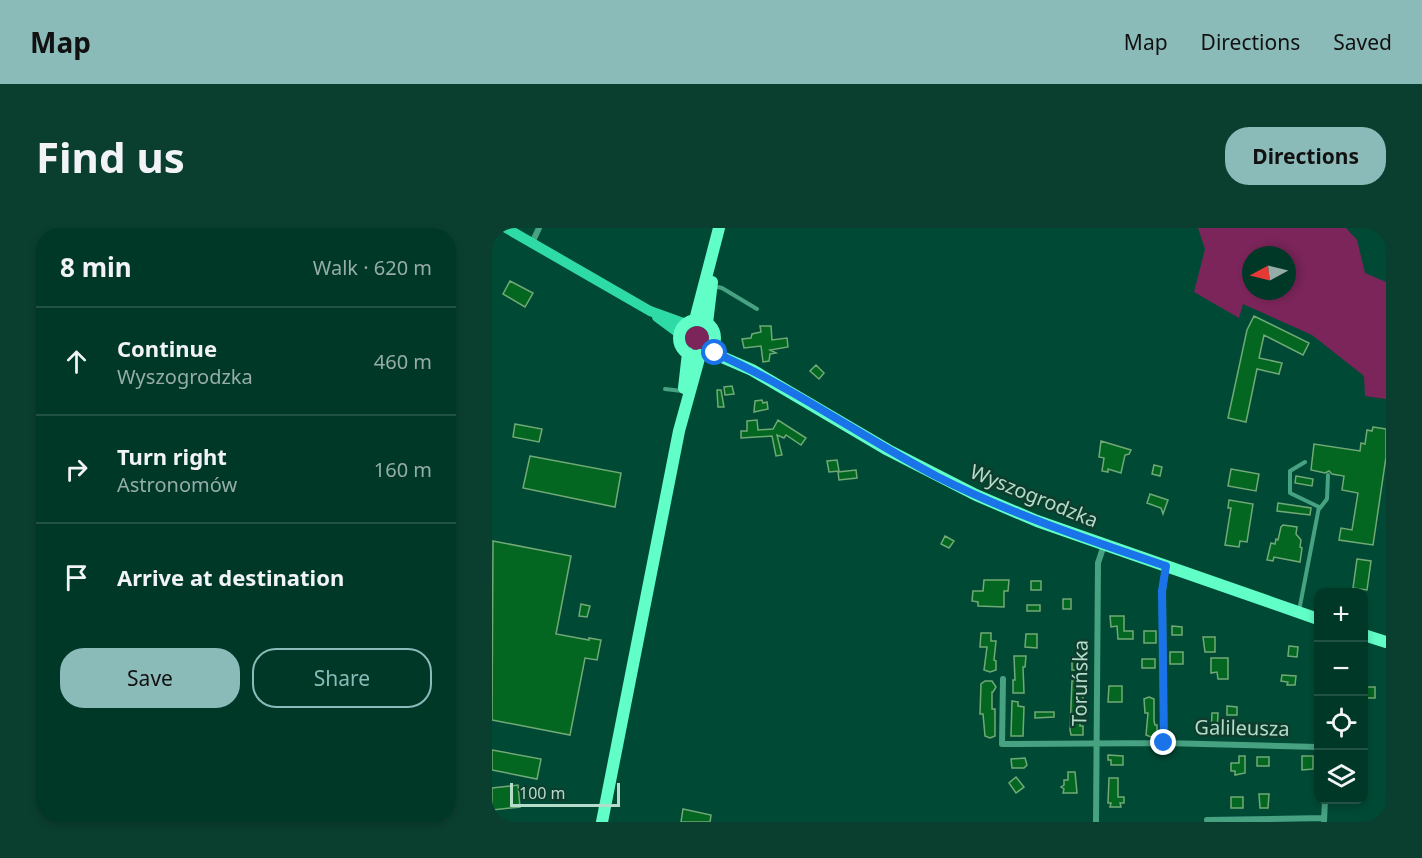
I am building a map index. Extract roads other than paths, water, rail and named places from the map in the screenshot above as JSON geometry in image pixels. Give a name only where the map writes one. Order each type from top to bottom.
[{"type":"main road","points":[[506,228],[650,311],[712,329],[714,339],[699,353],[687,390],[602,822]]},
{"type":"main road","points":[[699,353],[681,345],[707,288],[718,234]]},
{"type":"main road","name":"Wyszogrodzka","points":[[714,339],[752,370],[940,478],[1013,511],[1104,545],[1314,618]]},
{"type":"main road","name":"Wyszogrodzka","points":[[699,353],[752,370]]},
{"type":"main road","points":[[1368,636],[1386,642]]},
{"type":"street","points":[[532,243],[539,228]]},
{"type":"street","name":"Toruńska","points":[[1096,822],[1098,563],[1104,545]]},
{"type":"street","points":[[1164,743],[1162,591],[1166,566]]},
{"type":"street","points":[[1003,679],[1002,744],[1096,743]]},
{"type":"street","name":"Galileusza","points":[[1096,743],[1314,747]]},
{"type":"street","points":[[1207,820],[1324,820],[1325,804]]},
{"type":"lane","points":[[707,288],[722,288],[757,309]]},
{"type":"lane","points":[[665,389],[687,390]]},
{"type":"lane","points":[[1305,462],[1290,471],[1290,493],[1319,509]]},
{"type":"lane","points":[[1299,612],[1319,509],[1327,499],[1328,476]]}]
